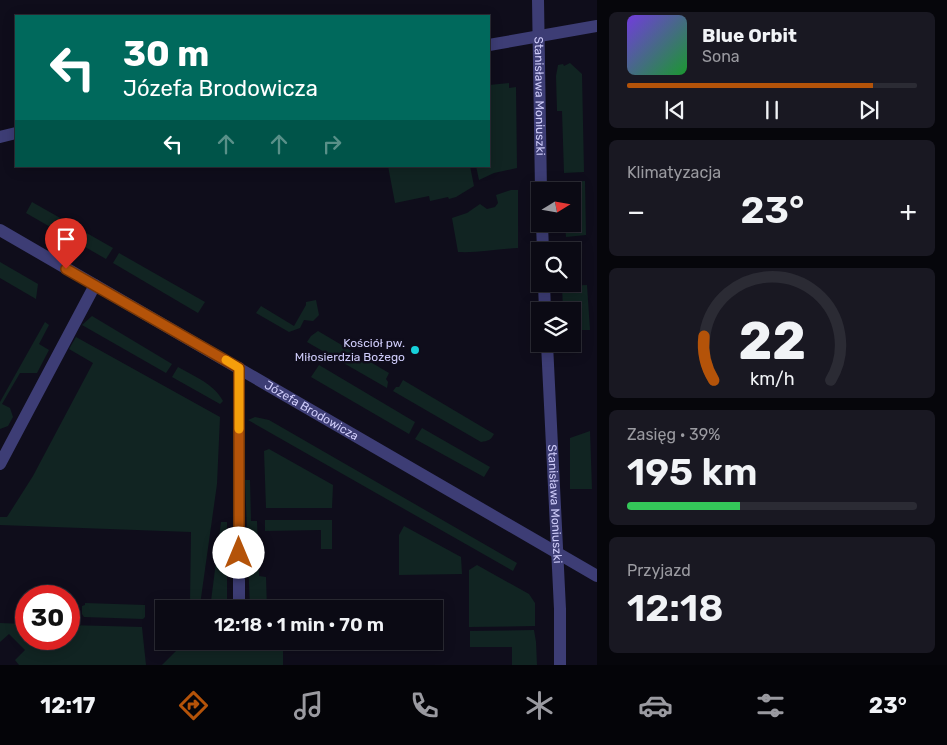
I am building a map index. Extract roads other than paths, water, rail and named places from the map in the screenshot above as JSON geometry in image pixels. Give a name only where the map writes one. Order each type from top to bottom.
[{"type":"street","name":"Stanisława Moniuszki","points":[[538,0],[541,182]]},
{"type":"street","points":[[490,46],[597,26]]},
{"type":"street","points":[[0,137],[15,133]]},
{"type":"street","name":"Józefa Brodowicza","points":[[0,230],[597,576]]},
{"type":"street","points":[[0,464],[95,285]]},
{"type":"street","name":"Stanisława Moniuszki","points":[[547,352],[557,552],[560,665]]},
{"type":"street","points":[[239,368],[239,600]]},
{"type":"place","name":"Kościół pw. Miłosierdzia Bożego","points":[[415,350]]}]
